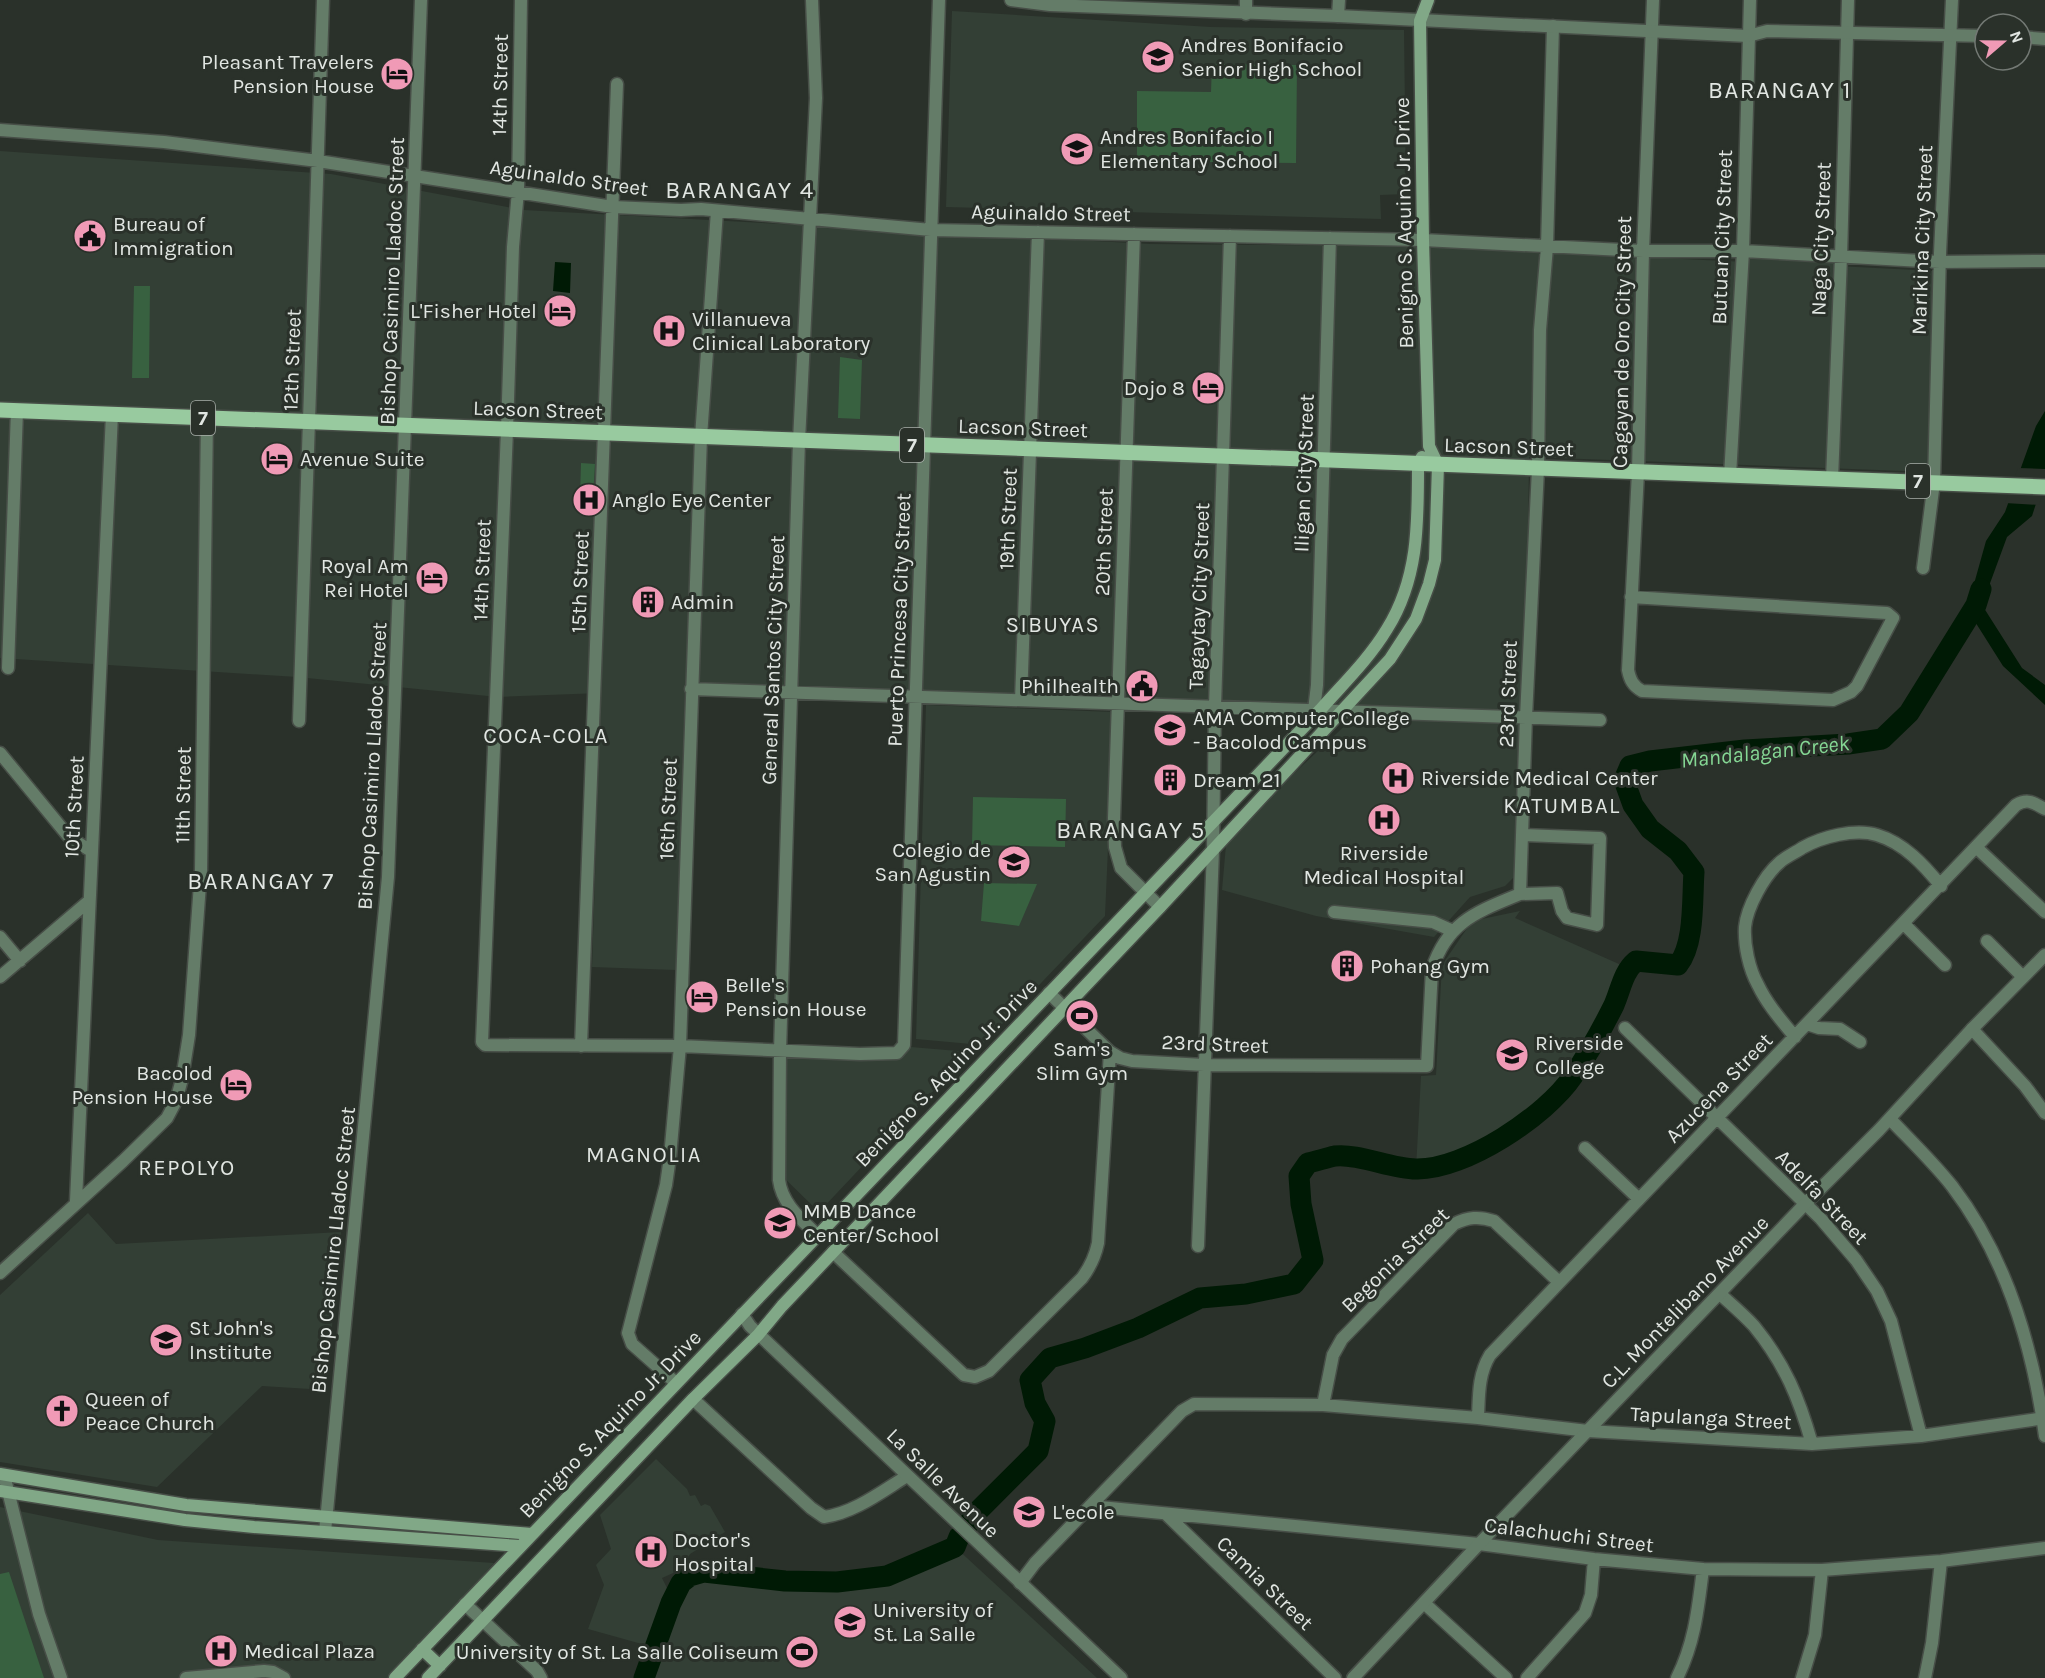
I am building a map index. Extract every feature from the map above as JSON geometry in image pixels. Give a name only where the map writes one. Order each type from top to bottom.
[{"type":"main road","name":"Benigno S. Aquino Jr. Drive","points":[[428,1678],[693,1399],[758,1335],[879,1202],[1343,711],[1400,645],[1421,606],[1435,560],[1438,465],[1429,446],[1420,21],[1428,0]]},
{"type":"main road","name":"Lacson Street","points":[[0,410],[2045,487]]},
{"type":"main road","name":"Benigno S. Aquino Jr. Drive","points":[[395,1678],[1146,892],[1368,656],[1387,630],[1402,599],[1413,563],[1416,542],[1418,464],[1429,446]]},
{"type":"main road","points":[[973,1072],[989,1087]]},
{"type":"main road","points":[[863,1187],[879,1202]]},
{"type":"main road","points":[[2,1475],[186,1505],[531,1534]]},
{"type":"main road","points":[[4,1492],[185,1520],[520,1546]]},
{"type":"main road","points":[[422,1649],[440,1666]]},
{"type":"street","name":"12th Street","points":[[299,721],[323,0]]},
{"type":"street","name":"Bishop Casimiro Lladoc Street","points":[[325,1532],[388,877],[421,0]]},
{"type":"street","name":"14th Street","points":[[521,0],[518,191],[513,247],[481,1037],[485,1045],[581,1046]]},
{"type":"street","name":"General Santos City Street","points":[[812,0],[816,98],[799,441],[780,1051],[779,1180],[780,1191],[786,1202],[817,1235]]},
{"type":"street","name":"Puerto Princesa City Street","points":[[780,1051],[892,1053],[901,1051],[904,1045],[939,0]]},
{"type":"street","points":[[1011,0],[1050,5],[1142,4],[1246,14],[1338,16],[1748,36],[1767,31],[1973,35]]},
{"type":"street","points":[[1246,0],[1246,14]]},
{"type":"street","points":[[1338,16],[1339,0]]},
{"type":"street","name":"Cagayan de Oro City Street","points":[[1631,597],[1887,613],[1893,618],[1857,686],[1851,692],[1833,700],[1642,691],[1632,683],[1628,670],[1631,597],[1638,472],[1643,251],[1653,0]]},
{"type":"street","name":"Butuan City Street","points":[[1730,476],[1743,251],[1750,0]]},
{"type":"street","name":"Naga City Street","points":[[1832,479],[1841,256],[1845,32],[1848,0]]},
{"type":"street","name":"Marikina City Street","points":[[1923,568],[1934,482],[1940,262],[1953,0]]},
{"type":"street","name":"23rd Street","points":[[1110,1052],[1132,1061],[1204,1065],[1427,1066],[1432,969],[1437,955],[1453,931],[1472,914],[1520,894],[1538,469],[1540,330],[1548,247],[1553,26]]},
{"type":"street","name":"15th Street","points":[[581,1046],[617,84]]},
{"type":"street","name":"Aguinaldo Street","points":[[0,130],[164,142],[318,161],[613,207],[717,210],[931,230],[1423,240],[1643,251],[1743,251],[1940,262],[2045,261]]},
{"type":"street","name":"16th Street","points":[[675,1383],[632,1344],[628,1333],[666,1185],[680,1046],[701,437],[717,210]]},
{"type":"street","name":"19th Street","points":[[1021,700],[1038,232]]},
{"type":"street","name":"20th Street","points":[[1134,234],[1114,818],[1115,847],[1121,868],[1160,907]]},
{"type":"street","name":"Tagaytay City Street","points":[[1198,1246],[1213,850],[1215,707],[1230,236]]},
{"type":"street","name":"Iligan City Street","points":[[1317,710],[1330,238]]},
{"type":"street","points":[[8,668],[17,410]]},
{"type":"street","name":"10th Street","points":[[76,1201],[112,414]]},
{"type":"street","name":"11th Street","points":[[0,1273],[76,1201],[123,1161],[166,1118],[176,1101],[182,1079],[189,1035],[201,870],[207,418]]},
{"type":"street","points":[[692,689],[1600,720]]},
{"type":"street","points":[[0,753],[69,837],[91,851]]},
{"type":"street","name":"Azucena Street","points":[[1478,1418],[1480,1378],[1486,1360],[2016,805],[2030,800],[2045,809]]},
{"type":"street","points":[[1796,1037],[1772,1009],[1756,983],[1749,958],[1745,926],[1756,892],[1779,862],[1812,842],[1841,833],[1876,834],[1904,848],[1941,886]]},
{"type":"street","points":[[1520,894],[1557,893],[1562,911],[1567,918],[1597,925],[1600,838],[1522,835]]},
{"type":"street","points":[[1977,848],[2045,912]]},
{"type":"street","points":[[0,977],[89,901]]},
{"type":"street","points":[[1334,912],[1433,922],[1453,931]]},
{"type":"street","points":[[1904,924],[1945,965]]},
{"type":"street","points":[[0,937],[20,961]]},
{"type":"street","points":[[1987,941],[2023,977]]},
{"type":"street","name":"C.L. Montelibano Avenue","points":[[1353,1678],[2045,955]]},
{"type":"street","points":[[833,1252],[964,1375],[975,1377],[989,1371],[1082,1278],[1090,1267],[1098,1243],[1110,1052],[1049,993]]},
{"type":"street","points":[[1807,1024],[1819,1028],[1840,1029],[1860,1042]]},
{"type":"street","name":"Adelfa Street","points":[[1625,1028],[1821,1219],[1856,1260],[1877,1291],[1891,1321],[1921,1436]]},
{"type":"street","points":[[1972,1029],[2025,1086],[2045,1113]]},
{"type":"street","points":[[581,1046],[680,1046],[780,1051]]},
{"type":"street","points":[[1890,1119],[1953,1187],[1994,1253],[2023,1326],[2044,1419],[2045,1436]]},
{"type":"street","points":[[1585,1148],[1639,1199]]},
{"type":"street","name":"Begonia Street","points":[[1323,1405],[1333,1355],[1342,1339],[1454,1224],[1464,1219],[1484,1217],[1494,1221],[1559,1282]]},
{"type":"street","points":[[1720,1294],[1753,1325],[1780,1361],[1800,1402],[1812,1444]]},
{"type":"street","name":"La Salle Avenue","points":[[742,1314],[758,1335],[1121,1678]]},
{"type":"street","points":[[693,1399],[805,1503],[824,1517],[836,1515],[866,1502],[907,1476]]},
{"type":"street","name":"Tapulanga Street","points":[[1090,1506],[1182,1411],[1194,1404],[1323,1405],[1478,1418],[1588,1431],[1812,1444],[1921,1436],[2044,1419]]},
{"type":"street","points":[[2,1475],[4,1492],[39,1614],[61,1678]]},
{"type":"street","points":[[1020,1583],[1035,1563],[1090,1506]]},
{"type":"street","name":"Calachuchi Street","points":[[1090,1506],[1479,1544],[1594,1559],[1703,1569],[1822,1570],[1941,1561],[2045,1548]]},
{"type":"street","name":"Camia Street","points":[[1167,1515],[1335,1678]]},
{"type":"street","points":[[1527,1678],[1585,1613],[1591,1595],[1594,1559]]},
{"type":"street","points":[[1925,1678],[1932,1643],[1941,1561]]},
{"type":"street","points":[[1677,1678],[1695,1632],[1703,1569]]},
{"type":"street","points":[[1802,1678],[1815,1635],[1822,1570]]},
{"type":"street","points":[[1424,1603],[1506,1678]]},
{"type":"street","points":[[465,1604],[537,1671],[541,1678]]},
{"type":"street","points":[[186,1678],[264,1671],[273,1672],[284,1678]]},
{"type":"shaded area","points":[[952,11],[1211,27],[1404,30],[1406,194],[1380,195],[1381,219],[946,207]]},
{"type":"shaded area","points":[[0,151],[331,174],[524,210],[1150,244],[1411,246],[1746,262],[1747,256],[1837,263],[1837,266],[1934,271],[1931,472],[1529,457],[1526,717],[685,689],[676,970],[592,967],[601,693],[498,697],[297,677],[0,658]]},
{"type":"shaded area","points":[[555,262],[571,263],[570,293],[553,291]]},
{"type":"shaded area","points":[[2045,411],[2045,476],[2032,516],[2007,537],[1982,605],[2022,668],[2045,685],[2045,705],[2003,666],[1967,609],[1986,541],[2005,512],[2036,426]]},
{"type":"shaded area","name":"Colegio de San Agustin","points":[[926,705],[1114,712],[1105,916],[982,1045],[916,1039]]},
{"type":"shaded area","name":"Riverside Medical Hospital","points":[[1352,719],[1521,723],[1518,857],[1514,877],[1505,886],[1470,897],[1434,937],[1316,916],[1222,890],[1226,845],[1272,794]]},
{"type":"shaded area","name":"Riverside College","points":[[1520,911],[1515,918],[1628,968],[1618,997],[1572,1078],[1551,1103],[1520,1128],[1482,1148],[1444,1165],[1416,1169],[1421,1076],[1436,1075],[1442,965],[1472,921]]},
{"type":"shaded area","points":[[899,1046],[970,1052],[819,1212],[778,1172],[784,1049]]},
{"type":"shaded area","name":"St John's Institute","points":[[88,1213],[116,1244],[341,1232],[326,1390],[262,1386],[157,1487],[0,1462],[0,1295]]},
{"type":"shaded area","name":"Doctor's Hospital","points":[[656,1459],[687,1489],[690,1496],[695,1495],[701,1506],[705,1504],[710,1506],[725,1532],[690,1554],[682,1569],[662,1578],[671,1596],[649,1646],[588,1629],[604,1585],[596,1565],[611,1549],[600,1515]]},
{"type":"shaded area","points":[[0,1507],[158,1540],[494,1563],[391,1678],[0,1678]]},
{"type":"shaded area","name":"University of St. La Salle","points":[[955,1547],[1097,1678],[644,1678],[671,1603],[681,1583],[690,1576],[704,1572],[785,1581],[837,1582],[887,1576]]},
{"type":"green space","points":[[1212,64],[1297,65],[1296,163],[1137,161],[1137,91],[1211,92]]},
{"type":"green space","points":[[134,286],[150,286],[149,378],[132,378]]},
{"type":"green space","points":[[840,357],[862,360],[860,419],[838,418]]},
{"type":"green space","points":[[581,463],[595,464],[593,497],[580,497]]},
{"type":"green space","points":[[973,797],[1066,799],[1065,847],[972,845]]},
{"type":"green space","points":[[984,883],[1037,884],[1019,926],[981,921]]},
{"type":"green space","points":[[9,1572],[44,1678],[0,1678],[0,1574]]},
{"type":"pier","points":[[2018,468],[2045,469],[2045,486],[2039,505],[2005,503]]},
{"type":"waterway","name":"Mandalagan Creek","points":[[967,1526],[978,1511],[1038,1451],[1045,1421],[1035,1403],[1030,1380],[1050,1358],[1085,1348],[1138,1328],[1200,1298],[1246,1294],[1294,1284],[1313,1260],[1301,1204],[1299,1176],[1308,1163],[1344,1156],[1416,1169],[1436,1167],[1480,1151],[1524,1123],[1561,1092],[1595,1041],[1614,1005],[1625,976],[1636,961],[1678,965],[1690,933],[1694,872],[1678,851],[1650,829],[1633,805],[1624,780],[1630,766],[1650,761],[1745,750],[1848,744],[1882,739],[1909,713],[1976,605],[1981,589]]},
{"type":"waterway","name":"Mandalagan Creek","points":[[644,1678],[671,1603],[681,1583],[690,1576],[704,1572],[785,1581],[837,1582],[887,1576],[955,1547],[959,1537]]},
{"type":"place","name":"Andres Bonifacio Senior High School","points":[[1158,57]]},
{"type":"place","name":"Pleasant Travelers Pension House","points":[[397,74]]},
{"type":"place","name":"Andres Bonifacio I Elementary School","points":[[1077,149]]},
{"type":"place","name":"Bureau of Immigration","points":[[90,236]]},
{"type":"place","name":"L'Fisher Hotel","points":[[560,311]]},
{"type":"place","name":"Villanueva Clinical Laboratory","points":[[669,331]]},
{"type":"place","name":"Dojo 8","points":[[1208,388]]},
{"type":"place","name":"Avenue Suite","points":[[277,459]]},
{"type":"place","name":"Anglo Eye Center","points":[[589,500]]},
{"type":"place","name":"Royal Am Rei Hotel","points":[[432,578]]},
{"type":"place","name":"Admin","points":[[648,602]]},
{"type":"place","name":"Philhealth","points":[[1142,686]]},
{"type":"place","name":"AMA Computer College - Bacolod Campus","points":[[1170,730]]},
{"type":"place","name":"Riverside Medical Center","points":[[1398,778]]},
{"type":"place","name":"Dream 21","points":[[1170,780]]},
{"type":"place","name":"Riverside Medical Hospital","points":[[1384,820]]},
{"type":"place","name":"Colegio de San Agustin","points":[[1014,862]]},
{"type":"place","name":"Pohang Gym","points":[[1347,966]]},
{"type":"place","name":"Belle's Pension House","points":[[702,997]]},
{"type":"place","name":"Sam's Slim Gym","points":[[1082,1016]]},
{"type":"place","name":"Riverside College","points":[[1512,1055]]},
{"type":"place","name":"Bacolod Pension House","points":[[236,1085]]},
{"type":"place","name":"MMB Dance Center/School","points":[[780,1223]]},
{"type":"place","name":"St John's Institute","points":[[166,1340]]},
{"type":"place","name":"Queen of Peace Church","points":[[62,1411]]},
{"type":"place","name":"L'ecole","points":[[1029,1512]]},
{"type":"place","name":"Doctor's Hospital","points":[[651,1552]]},
{"type":"place","name":"University of St. La Salle","points":[[850,1622]]},
{"type":"place","name":"Medical Plaza","points":[[221,1651]]},
{"type":"place","name":"University of St. La Salle Coliseum","points":[[802,1652]]},
{"type":"district","name":"BARANGAY 1","points":[[1780,90]]},
{"type":"district","name":"BARANGAY 4","points":[[740,190]]},
{"type":"district","name":"SIBUYAS","points":[[1053,624]]},
{"type":"district","name":"COCA-COLA","points":[[546,735]]},
{"type":"district","name":"KATUMBAL","points":[[1562,805]]},
{"type":"district","name":"BARANGAY 5","points":[[1131,830]]},
{"type":"district","name":"BARANGAY 7","points":[[261,881]]},
{"type":"district","name":"MAGNOLIA","points":[[644,1154]]},
{"type":"district","name":"REPOLYO","points":[[187,1167]]}]
